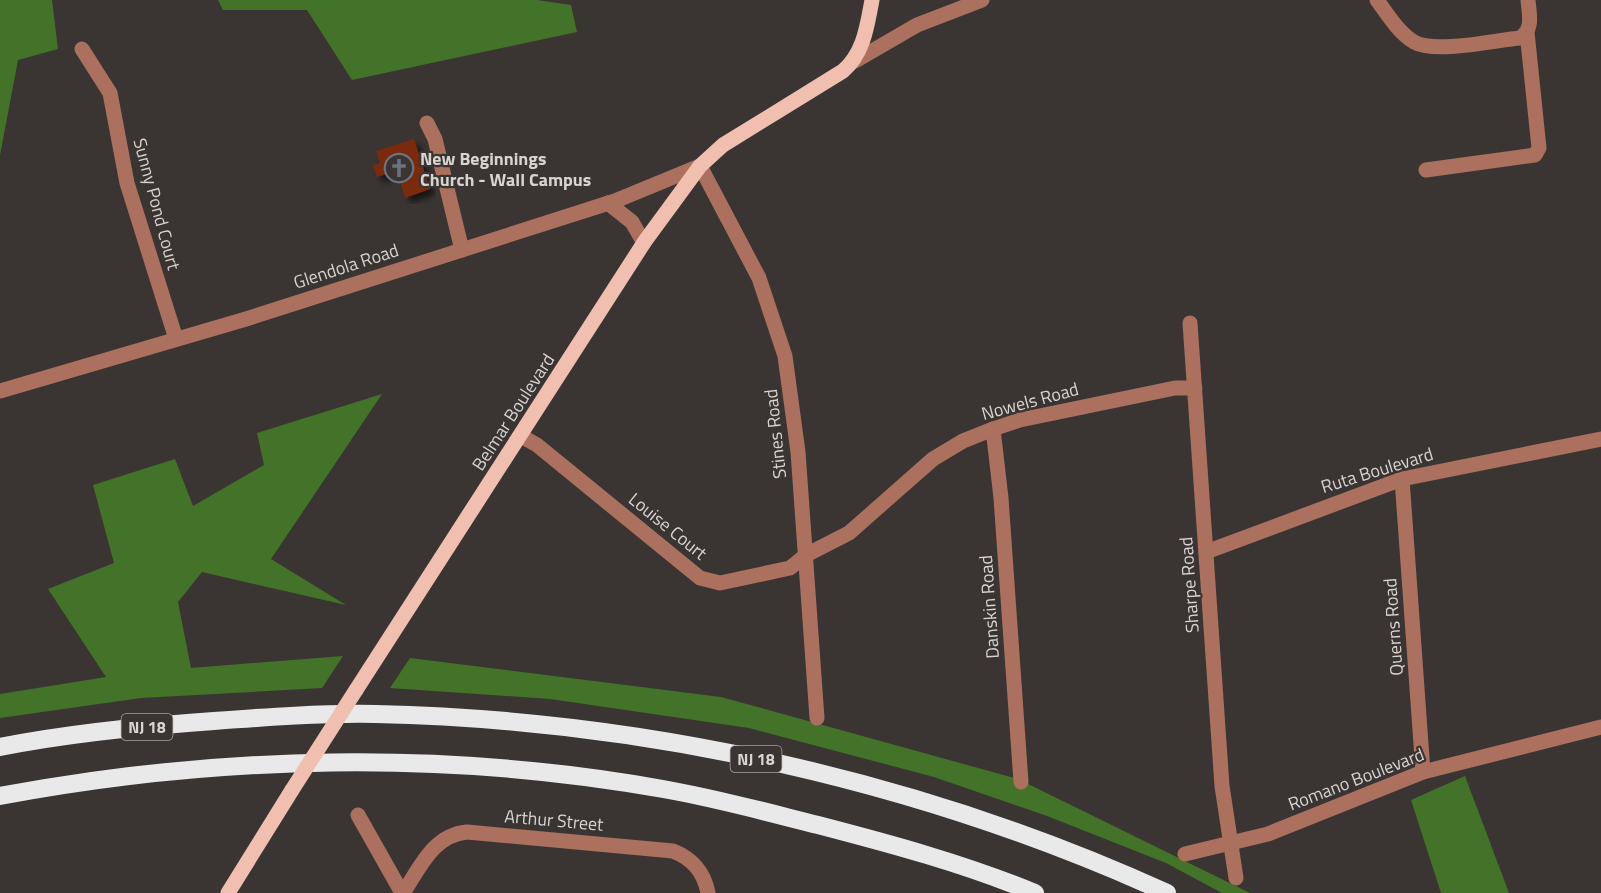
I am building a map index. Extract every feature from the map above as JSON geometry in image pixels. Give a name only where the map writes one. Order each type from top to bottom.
[{"type":"highway","name":"NJ 18","points":[[0,747],[164,724],[295,716],[376,714],[512,722],[585,730],[759,760],[880,789],[1027,835],[1167,893]]},
{"type":"highway","points":[[0,796],[140,775],[263,764],[390,763],[548,773],[651,787],[718,800],[886,843],[1035,893]]},
{"type":"main road","points":[[855,61],[867,26],[872,0]]},
{"type":"main road","name":"Belmar Boulevard","points":[[228,893],[644,243],[700,166],[723,145],[843,71],[855,61]]},
{"type":"street","points":[[855,61],[917,25],[982,0]]},
{"type":"street","points":[[1377,0],[1399,30],[1416,43],[1433,47],[1520,38],[1527,32]]},
{"type":"street","points":[[1426,170],[1535,155],[1539,148],[1527,32],[1530,23],[1527,0]]},
{"type":"street","name":"Sunny Pond Court","points":[[82,49],[110,93],[127,183],[176,339]]},
{"type":"street","points":[[427,123],[435,139],[462,250]]},
{"type":"street","name":"Glendola Road","points":[[0,391],[462,250],[608,203],[700,166]]},
{"type":"street","name":"Stines Road","points":[[700,166],[759,278],[785,356],[798,452],[817,718]]},
{"type":"street","points":[[608,203],[632,222],[644,243]]},
{"type":"street","name":"Sharpe Road","points":[[1190,323],[1222,786],[1236,878]]},
{"type":"street","name":"Nowels Road","points":[[806,555],[849,533],[933,459],[963,441],[1020,420],[1175,388],[1195,388]]},
{"type":"street","name":"Danskin Road","points":[[993,429],[1001,498],[1021,782]]},
{"type":"street","name":"Louise Court","points":[[521,436],[537,445],[706,581],[720,583],[790,568],[806,555]]},
{"type":"street","name":"Ruta Boulevard","points":[[1206,552],[1402,479],[1601,443]]},
{"type":"street","name":"Querns Road","points":[[1402,479],[1423,772]]},
{"type":"street","name":"Romano Boulevard","points":[[1185,854],[1268,834],[1423,772],[1601,727]]},
{"type":"street","points":[[358,815],[403,893]]},
{"type":"street","name":"Arthur Street","points":[[403,893],[441,840],[454,833],[467,832],[673,851],[683,855],[698,868],[708,893]]},
{"type":"green space","points":[[0,0],[52,0],[58,49],[18,60],[0,155]]},
{"type":"green space","points":[[218,0],[537,0],[571,5],[577,32],[352,80],[307,10],[223,10]]},
{"type":"green space","points":[[382,394],[271,559],[346,605],[202,572],[178,602],[191,668],[343,656],[322,688],[141,698],[0,718],[0,694],[106,677],[48,589],[114,563],[93,485],[175,459],[193,506],[264,465],[257,433]]},
{"type":"green space","points":[[410,658],[721,697],[1018,779],[1250,893],[1222,893],[1166,863],[1047,816],[934,777],[749,728],[550,699],[390,688]]},
{"type":"green space","points":[[1465,776],[1509,893],[1441,893],[1411,800]]},
{"type":"building","name":"New Beginnings Church - Wall Campus","points":[[414,139],[430,189],[405,198],[397,171],[377,177],[373,165],[380,163],[376,151]]},
{"type":"place","name":"New Beginnings Church - Wall Campus","points":[[399,168]]}]
